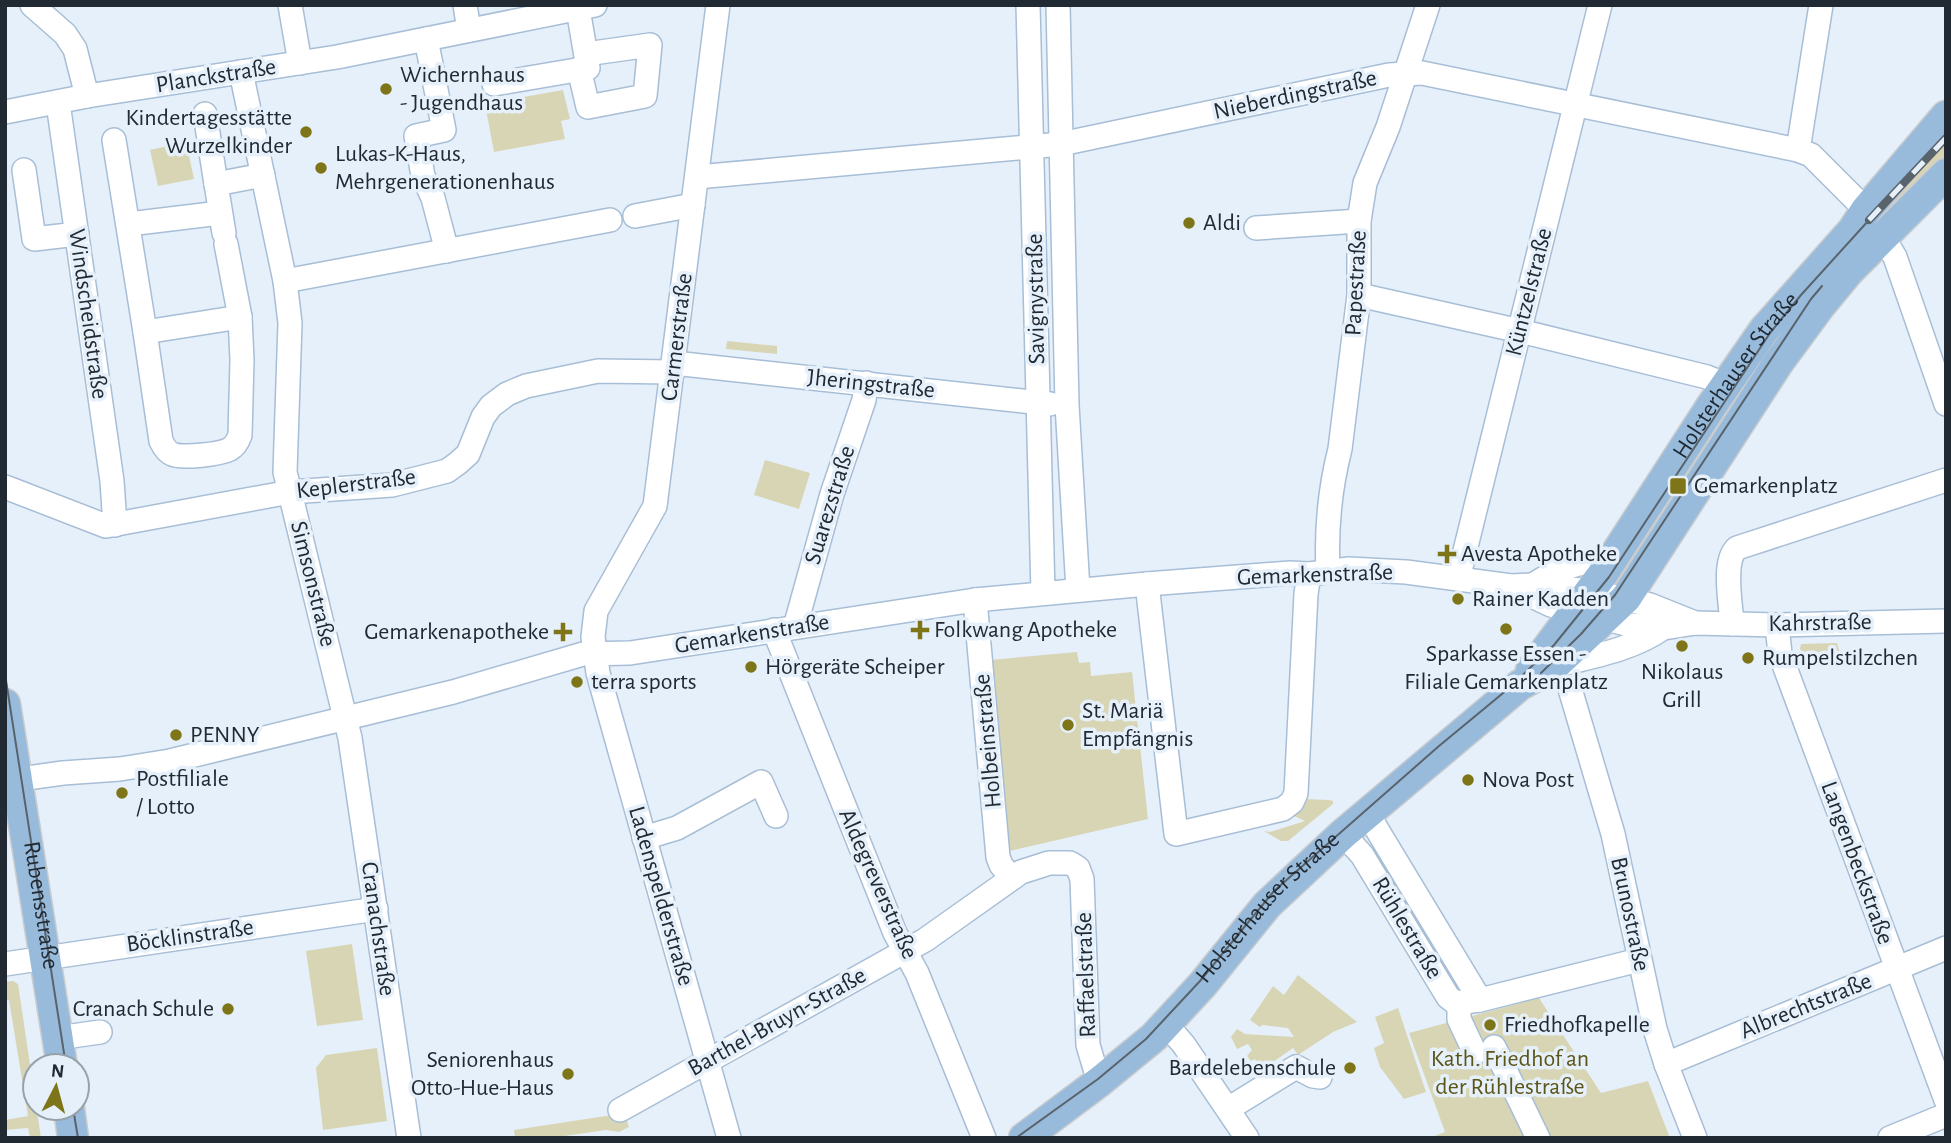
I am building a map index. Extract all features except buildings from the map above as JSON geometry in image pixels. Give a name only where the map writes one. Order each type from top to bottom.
[{"type":"main road","name":"Holsterhauser Straße","points":[[1038,1134],[1141,1049],[1203,984],[1267,905],[1343,834],[1520,684],[1614,557],[1764,330],[1853,230],[1866,210],[1946,116]]},
{"type":"main road","name":"Holsterhauser Straße","points":[[1520,684],[1562,677],[1616,608],[1778,363],[1820,306],[1946,174]]},
{"type":"main road","name":"Rubensstraße","points":[[5,704],[12,780],[46,958],[60,1052]]},
{"type":"street","points":[[32,5],[65,34],[75,48],[87,96]]},
{"type":"street","points":[[290,5],[300,63]]},
{"type":"street","points":[[465,5],[469,30]]},
{"type":"street","name":"Carmerstraße","points":[[594,654],[596,611],[655,506],[718,5]]},
{"type":"street","name":"Savignystraße","points":[[1028,5],[1043,593]]},
{"type":"street","name":"Savignystraße","points":[[1058,5],[1068,405],[1078,590]]},
{"type":"street","name":"Papestraße","points":[[1147,584],[1176,834],[1283,809],[1292,802],[1296,793],[1306,594],[1319,572],[1327,547],[1334,472],[1340,449],[1359,295],[1356,182],[1388,127],[1427,5]]},
{"type":"street","name":"Küntzelstraße","points":[[1458,579],[1600,5]]},
{"type":"street","points":[[1798,150],[1821,5]]},
{"type":"street","points":[[494,85],[583,61],[587,7]]},
{"type":"street","name":"Planckstraße","points":[[5,112],[87,96],[300,63],[587,7]]},
{"type":"street","points":[[426,39],[444,130],[416,136],[423,176],[433,198],[447,251]]},
{"type":"street","name":"Simsonstraße","points":[[242,72],[285,281],[290,323],[285,472],[346,720]]},
{"type":"street","name":"Nieberdingstraße","points":[[697,177],[1061,144],[1405,73],[1422,73],[1798,150],[1811,155],[1866,210]]},
{"type":"street","name":"Windscheidstraße","points":[[58,103],[112,481],[115,525]]},
{"type":"street","points":[[114,140],[130,225],[161,441],[170,453],[178,457],[237,451],[240,435],[242,360],[240,317],[205,114]]},
{"type":"street","points":[[24,170],[34,239],[77,234]]},
{"type":"street","points":[[216,184],[263,175]]},
{"type":"street","points":[[635,216],[693,205]]},
{"type":"street","points":[[285,281],[610,220]]},
{"type":"street","points":[[1256,228],[1359,221]]},
{"type":"street","points":[[130,225],[223,230]]},
{"type":"street","points":[[1883,237],[1895,257],[1946,404]]},
{"type":"street","points":[[1359,295],[1520,331],[1707,377],[1726,385]]},
{"type":"street","points":[[145,332],[240,317]]},
{"type":"street","name":"Jheringstraße","points":[[674,368],[866,383],[1068,405]]},
{"type":"street","name":"Keplerstraße","points":[[5,488],[106,526],[290,492],[392,485],[447,471],[468,454],[483,417],[491,406],[507,394],[526,386],[598,371],[674,368]]},
{"type":"street","name":"Suarezstraße","points":[[784,629],[864,400],[866,383]]},
{"type":"street","points":[[1732,624],[1728,566],[1732,552],[1737,548],[1946,480]]},
{"type":"street","points":[[1522,586],[1576,564],[1614,557]]},
{"type":"street","name":"Gemarkenstraße","points":[[12,780],[145,766],[201,755],[453,692],[572,657],[630,653],[975,600],[1290,573],[1406,572],[1522,586],[1583,601]]},
{"type":"street","name":"Holbeinstraße","points":[[975,600],[998,857],[1011,877]]},
{"type":"street","name":"Kahrstraße","points":[[1583,601],[1616,608],[1650,605],[1695,623]]},
{"type":"street","name":"Kahrstraße","points":[[1616,608],[1630,625],[1664,628],[1695,623],[1777,625],[1946,621]]},
{"type":"street","name":"Langenbeckstraße","points":[[1777,625],[1780,654],[1946,1100]]},
{"type":"street","points":[[1562,677],[1585,659],[1650,638],[1664,628]]},
{"type":"street","name":"Aldegreverstraße","points":[[784,629],[890,920],[917,973],[984,1138]]},
{"type":"street","name":"Ladenspelderstraße","points":[[594,654],[729,1138]]},
{"type":"street","name":"Brunostraße","points":[[1562,677],[1614,834],[1655,1029],[1695,1138]]},
{"type":"street","name":"Cranachstraße","points":[[346,720],[409,1138]]},
{"type":"street","points":[[644,838],[677,828],[761,782],[776,816]]},
{"type":"street","name":"Rühlestraße","points":[[1367,813],[1470,1001]]},
{"type":"street","name":"Rühlestraße","points":[[1343,834],[1363,855],[1448,997],[1470,1001]]},
{"type":"street","name":"Barthel-Bruyn-Straße","points":[[620,1110],[925,940],[1011,877],[1049,863],[1070,863],[1078,867]]},
{"type":"street","name":"Raffaelstraße","points":[[1078,867],[1082,879],[1088,1045],[1099,1082]]},
{"type":"street","name":"Böcklinstraße","points":[[5,964],[376,909]]},
{"type":"street","name":"Albrechtstraße","points":[[1666,1064],[1946,948]]},
{"type":"street","points":[[1538,1138],[1484,1050],[1459,1018],[1470,1001],[1639,960]]},
{"type":"street","points":[[1166,1024],[1184,1045],[1247,1138]]},
{"type":"street","points":[[60,1052],[100,1032]]},
{"type":"street","points":[[1228,1110],[1296,1067],[1320,1077]]},
{"type":"street","points":[[1890,1138],[1946,1115]]},
{"type":"green space","points":[[563,90],[570,119],[561,121],[565,139],[494,152],[485,104]]},
{"type":"green space","points":[[1946,134],[1946,161],[1837,262]]},
{"type":"green space","points":[[186,142],[194,179],[158,186],[150,150]]},
{"type":"green space","points":[[727,341],[777,346],[777,354],[726,349]]},
{"type":"green space","points":[[765,460],[810,473],[799,509],[754,495]]},
{"type":"green space","points":[[1837,643],[1842,660],[1808,665],[1800,649],[1801,644]]},
{"type":"green space","points":[[1077,652],[1079,663],[1090,662],[1091,676],[1132,672],[1148,819],[1009,851],[990,660]]},
{"type":"green space","points":[[1303,799],[1329,800],[1333,801],[1333,804],[1288,841],[1281,841],[1264,831],[1270,832],[1305,821],[1294,816]]},
{"type":"green space","points":[[352,944],[363,1020],[317,1026],[306,951]]},
{"type":"green space","points":[[1298,975],[1357,1022],[1333,1032],[1298,1055],[1293,1048],[1262,1070],[1255,1059],[1251,1061],[1247,1056],[1252,1050],[1248,1044],[1237,1049],[1231,1037],[1237,1029],[1245,1034],[1294,1037],[1288,1028],[1260,1027],[1250,1020],[1273,986],[1284,995]]},
{"type":"green space","points":[[13,981],[18,984],[28,1052],[21,1052],[21,1073],[9,1000],[5,1000],[5,982]]},
{"type":"green space","name":"Kath. Friedhof an der Rühlestraße","points":[[1539,998],[1601,1093],[1648,1081],[1670,1138],[1429,1138],[1445,1132],[1409,1033]]},
{"type":"green space","points":[[1398,1008],[1426,1092],[1404,1099],[1380,1067],[1374,1048],[1384,1043],[1375,1017]]},
{"type":"green space","points":[[377,1048],[387,1121],[323,1130],[316,1068],[326,1055]]},
{"type":"green space","points":[[625,1115],[629,1127],[619,1132],[606,1130],[551,1138],[515,1138],[514,1130]]},
{"type":"green space","points":[[21,1117],[21,1122],[39,1122],[41,1138],[30,1138],[28,1128],[5,1130],[5,1120]]},
{"type":"tram line","points":[[1016,1138],[1098,1079],[1146,1039],[1200,981],[1274,891],[1508,689],[1554,645],[1609,577],[1770,333],[1869,220]]},
{"type":"tram line","points":[[1541,673],[1581,634],[1615,595],[1822,286]]},
{"type":"tram line","points":[[5,674],[64,1052]]},
{"type":"tram line","points":[[75,1122],[78,1138]]},
{"type":"railway","points":[[1869,220],[1946,138]]},
{"type":"place","name":"Wichernhaus - Jugendhaus","points":[[386,89]]},
{"type":"place","name":"Kindertagesstätte Wurzelkinder","points":[[306,132]]},
{"type":"place","name":"Lukas-K-Haus, Mehrgenerationenhaus","points":[[321,168]]},
{"type":"place","name":"Aldi","points":[[1189,223]]},
{"type":"place","name":"Gemarkenplatz","points":[[1678,486]]},
{"type":"place","name":"Avesta Apotheke","points":[[1447,554]]},
{"type":"place","name":"Rainer Kadden","points":[[1458,599]]},
{"type":"place","name":"Sparkasse Essen - Filiale Gemarkenplatz","points":[[1506,629]]},
{"type":"place","name":"Folkwang Apotheke","points":[[920,630]]},
{"type":"place","name":"Gemarkenapotheke","points":[[563,632]]},
{"type":"place","name":"Nikolaus Grill","points":[[1682,646]]},
{"type":"place","name":"Rumpelstilzchen","points":[[1748,658]]},
{"type":"place","name":"Hörgeräte Scheiper","points":[[751,667]]},
{"type":"place","name":"terra sports","points":[[577,682]]},
{"type":"place","name":"St. Mariä Empfängnis","points":[[1068,725]]},
{"type":"place","name":"PENNY","points":[[176,735]]},
{"type":"place","name":"Nova Post","points":[[1468,780]]},
{"type":"place","name":"Postfiliale / Lotto","points":[[122,793]]},
{"type":"place","name":"Cranach Schule","points":[[228,1009]]},
{"type":"place","name":"Friedhofkapelle","points":[[1490,1025]]},
{"type":"place","name":"Bardelebenschule","points":[[1350,1068]]},
{"type":"place","name":"Seniorenhaus Otto-Hue-Haus","points":[[568,1074]]}]
